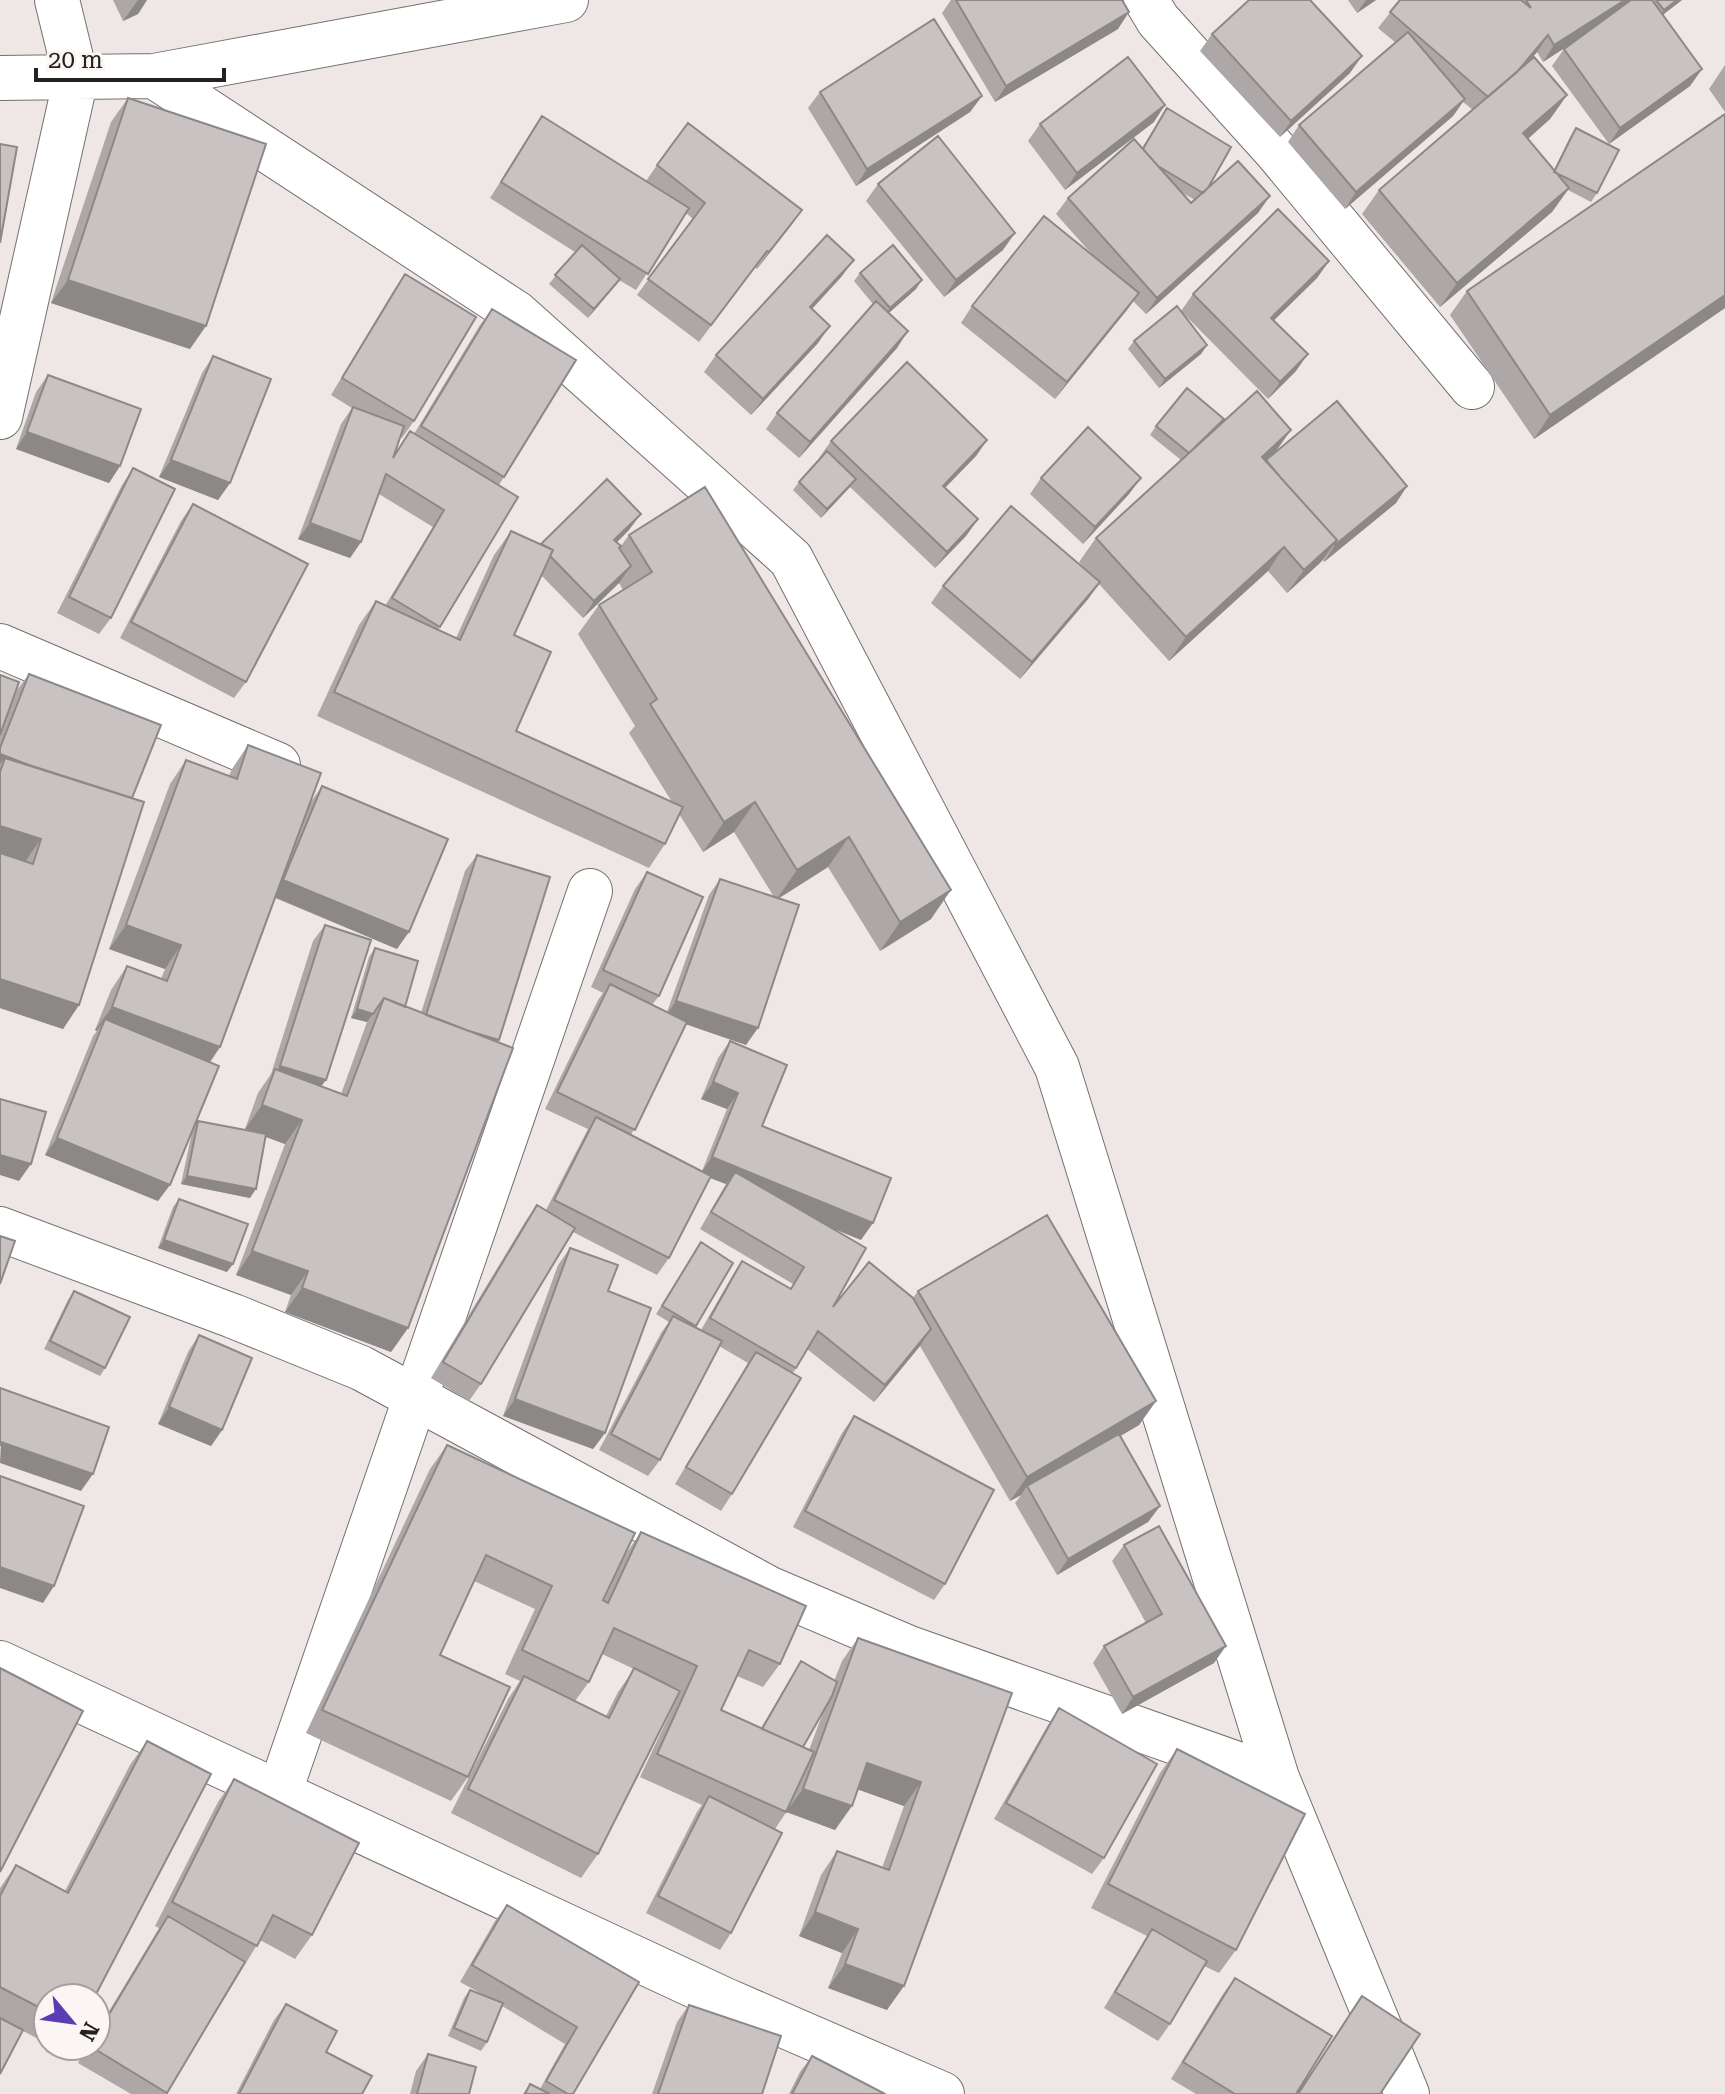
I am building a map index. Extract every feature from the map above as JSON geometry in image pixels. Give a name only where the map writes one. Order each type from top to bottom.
[{"type":"street","points":[[0,417],[76,78],[57,0]]},
{"type":"street","points":[[0,78],[154,76],[566,0]]},
{"type":"street","points":[[1146,0],[1158,20],[1276,151],[1472,387]]},
{"type":"street","points":[[154,76],[516,313],[791,559],[1057,1067],[1277,1778],[1407,2094]]},
{"type":"street","points":[[0,646],[278,765]]},
{"type":"street","points":[[280,1791],[590,891]]},
{"type":"street","points":[[0,1229],[247,1321],[361,1368],[770,1589],[909,1648],[1277,1778]]},
{"type":"street","points":[[0,1663],[725,2000],[942,2094]]},
{"type":"building","points":[[956,0],[1122,0],[1129,12],[1006,86]]},
{"type":"building","points":[[1249,0],[1310,0],[1362,56],[1291,121],[1212,34]]},
{"type":"building","points":[[1400,0],[1521,0],[1531,8],[1526,0],[1625,0],[1554,45],[1548,35],[1517,72],[1488,97],[1390,12]]},
{"type":"building","points":[[1631,0],[1652,0],[1702,69],[1620,128],[1564,49]]},
{"type":"building","points":[[1656,0],[1677,0],[1664,10]]},
{"type":"building","points":[[934,19],[982,96],[867,169],[820,92]]},
{"type":"building","points":[[1408,32],[1465,99],[1356,192],[1299,125]]},
{"type":"building","points":[[1128,57],[1165,105],[1077,173],[1040,124]]},
{"type":"building","points":[[1534,57],[1567,95],[1523,133],[1569,188],[1457,283],[1379,190]]},
{"type":"building","points":[[128,98],[266,144],[206,326],[68,280]]},
{"type":"building","points":[[1167,108],[1231,147],[1203,193],[1158,166],[1143,149]]},
{"type":"building","points":[[1725,114],[1725,295],[1550,415],[1467,291]]},
{"type":"building","points":[[542,116],[689,208],[648,274],[501,182]]},
{"type":"building","points":[[688,123],[802,210],[711,325],[648,279],[705,203],[657,165]]},
{"type":"building","points":[[1576,128],[1619,150],[1597,193],[1554,172]]},
{"type":"building","points":[[938,136],[1015,233],[956,280],[878,184]]},
{"type":"building","points":[[1134,139],[1191,203],[1238,161],[1270,196],[1157,298],[1068,198]]},
{"type":"building","points":[[0,144],[17,147],[0,243]]},
{"type":"building","points":[[1278,209],[1329,261],[1271,318],[1308,354],[1280,382],[1193,294]]},
{"type":"building","points":[[1044,216],[1139,293],[1067,382],[972,306]]},
{"type":"building","points":[[827,235],[854,260],[810,307],[830,326],[763,399],[716,355]]},
{"type":"building","points":[[582,245],[620,279],[594,309],[555,275]]},
{"type":"building","points":[[893,245],[922,280],[890,308],[860,273]]},
{"type":"building","points":[[405,274],[476,317],[414,421],[342,378]]},
{"type":"building","points":[[876,301],[908,331],[810,442],[777,413]]},
{"type":"building","points":[[1177,306],[1207,345],[1165,379],[1134,341]]},
{"type":"building","points":[[492,309],[576,360],[504,477],[421,426]]},
{"type":"building","points":[[213,356],[271,379],[230,483],[171,460]]},
{"type":"building","points":[[907,362],[987,440],[943,486],[978,519],[947,552],[831,441]]},
{"type":"building","points":[[48,375],[141,409],[120,466],[27,432]]},
{"type":"building","points":[[1187,388],[1224,419],[1189,453],[1156,426]]},
{"type":"building","points":[[1257,391],[1291,430],[1262,457],[1337,540],[1304,570],[1284,547],[1186,637],[1096,538]]},
{"type":"building","points":[[1337,401],[1407,486],[1335,545],[1337,540],[1266,460]]},
{"type":"building","points":[[353,407],[404,426],[393,458],[410,431],[518,497],[440,627],[392,598],[444,510],[386,474],[361,542],[310,523]]},
{"type":"building","points":[[1088,427],[1141,478],[1095,527],[1041,478]]},
{"type":"building","points":[[827,451],[856,479],[827,509],[799,482]]},
{"type":"building","points":[[133,468],[175,489],[111,618],[69,597]]},
{"type":"building","points":[[607,479],[641,514],[614,540],[621,546],[619,548],[631,566],[594,601],[550,556],[553,550],[541,544]]},
{"type":"building","points":[[705,487],[951,890],[900,922],[849,837],[797,870],[755,802],[724,822],[650,704],[657,699],[599,605],[652,572],[629,535]]},
{"type":"building","points":[[193,504],[308,564],[246,682],[131,622]]},
{"type":"building","points":[[1011,506],[1100,582],[1032,662],[943,586]]},
{"type":"building","points":[[511,531],[553,550],[514,635],[551,652],[516,731],[683,807],[665,844],[334,692],[376,601],[460,640]]},
{"type":"building","points":[[29,674],[161,725],[132,798],[0,754]]},
{"type":"building","points":[[0,675],[19,682],[0,735]]},
{"type":"building","points":[[248,745],[321,773],[220,1047],[112,1007],[127,966],[167,981],[181,945],[126,925],[186,760],[237,779]]},
{"type":"building","points":[[5,758],[144,802],[79,1005],[0,979],[0,853],[33,864],[41,839],[0,826],[0,772]]},
{"type":"building","points":[[322,786],[448,839],[409,932],[283,880]]},
{"type":"building","points":[[477,855],[550,877],[499,1040],[426,1015]]},
{"type":"building","points":[[647,872],[703,897],[659,996],[603,970]]},
{"type":"building","points":[[720,879],[799,905],[758,1028],[676,1001]]},
{"type":"building","points":[[325,925],[371,940],[326,1080],[280,1066]]},
{"type":"building","points":[[375,948],[418,961],[405,1007],[384,998],[373,1014],[357,1009]]},
{"type":"building","points":[[610,984],[687,1022],[635,1130],[557,1092]]},
{"type":"building","points":[[384,998],[513,1048],[408,1328],[302,1288],[308,1271],[252,1251],[302,1120],[262,1105],[275,1069],[347,1096]]},
{"type":"building","points":[[105,1019],[219,1066],[170,1185],[57,1138]]},
{"type":"building","points":[[730,1041],[787,1065],[762,1126],[891,1178],[873,1223],[712,1157],[738,1093],[713,1082]]},
{"type":"building","points":[[0,1099],[46,1112],[31,1164],[0,1155]]},
{"type":"building","points":[[596,1117],[711,1176],[669,1258],[554,1200]]},
{"type":"building","points":[[198,1121],[266,1134],[256,1189],[187,1176]]},
{"type":"building","points":[[735,1172],[866,1248],[833,1307],[869,1262],[913,1298],[931,1329],[885,1385],[818,1331],[796,1368],[710,1318],[742,1261],[791,1289],[804,1267],[711,1212]]},
{"type":"building","points":[[179,1199],[248,1224],[233,1264],[164,1240]]},
{"type":"building","points":[[537,1205],[575,1228],[481,1384],[443,1362]]},
{"type":"building","points":[[1047,1215],[1156,1401],[1027,1477],[918,1291]]},
{"type":"building","points":[[0,1236],[15,1241],[0,1284]]},
{"type":"building","points":[[701,1242],[733,1263],[696,1326],[662,1306]]},
{"type":"building","points":[[570,1248],[618,1265],[608,1291],[651,1308],[605,1433],[515,1399]]},
{"type":"building","points":[[74,1291],[130,1317],[105,1368],[50,1341]]},
{"type":"building","points":[[673,1316],[722,1341],[660,1460],[611,1434]]},
{"type":"building","points":[[199,1335],[252,1358],[222,1430],[169,1407]]},
{"type":"building","points":[[756,1352],[801,1378],[732,1494],[686,1467]]},
{"type":"building","points":[[0,1388],[109,1427],[93,1474],[1,1442],[0,1446]]},
{"type":"building","points":[[854,1416],[994,1490],[945,1584],[805,1511]]},
{"type":"building","points":[[1119,1434],[1160,1506],[1068,1559],[1027,1486]]},
{"type":"building","points":[[447,1445],[635,1533],[603,1600],[608,1603],[641,1532],[806,1606],[780,1664],[749,1650],[721,1710],[814,1752],[786,1812],[657,1754],[697,1666],[614,1628],[589,1682],[522,1650],[552,1586],[486,1555],[440,1655],[510,1687],[468,1777],[322,1710]]},
{"type":"building","points":[[0,1476],[84,1506],[54,1586],[0,1567]]},
{"type":"building","points":[[1159,1526],[1226,1646],[1133,1697],[1104,1646],[1162,1614],[1124,1545]]},
{"type":"building","points":[[858,1638],[1012,1693],[904,1986],[845,1964],[858,1929],[815,1912],[837,1851],[889,1870],[921,1782],[867,1763],[852,1806],[803,1789]]},
{"type":"building","points":[[801,1661],[837,1682],[803,1747],[762,1729]]},
{"type":"building","points":[[0,1668],[83,1711],[0,1872]]},
{"type":"building","points":[[634,1668],[680,1691],[598,1854],[468,1789],[524,1676],[609,1718]]},
{"type":"building","points":[[1059,1708],[1157,1764],[1104,1858],[1006,1803]]},
{"type":"building","points":[[147,1741],[211,1774],[102,1982],[32,1982],[32,2004],[0,1987],[0,1896],[16,1865],[68,1893]]},
{"type":"building","points":[[1177,1749],[1305,1814],[1236,1950],[1108,1884]]},
{"type":"building","points":[[234,1779],[359,1843],[312,1935],[273,1915],[257,1946],[172,1902]]},
{"type":"building","points":[[709,1796],[782,1833],[731,1933],[658,1896]]},
{"type":"building","points":[[507,1905],[639,1982],[573,2094],[546,2081],[577,2027],[472,1965]]},
{"type":"building","points":[[168,1916],[245,1962],[167,2093],[112,2059],[112,2009]]},
{"type":"building","points":[[1152,1929],[1207,1961],[1170,2024],[1115,1992]]},
{"type":"building","points":[[1235,1978],[1332,2036],[1296,2094],[1235,2094],[1183,2062]]},
{"type":"building","points":[[470,1990],[503,2003],[487,2042],[454,2028]]},
{"type":"building","points":[[1362,1996],[1420,2034],[1380,2094],[1298,2094]]},
{"type":"building","points":[[286,2004],[337,2031],[326,2052],[372,2076],[362,2094],[239,2094]]},
{"type":"building","points":[[689,2005],[781,2036],[762,2094],[658,2094]]},
{"type":"building","points":[[0,2018],[23,2030],[0,2074]]},
{"type":"building","points":[[428,2054],[476,2067],[469,2094],[417,2094]]},
{"type":"building","points":[[812,2056],[885,2094],[792,2094]]},
{"type":"building","points":[[530,2084],[550,2094],[525,2094]]}]
